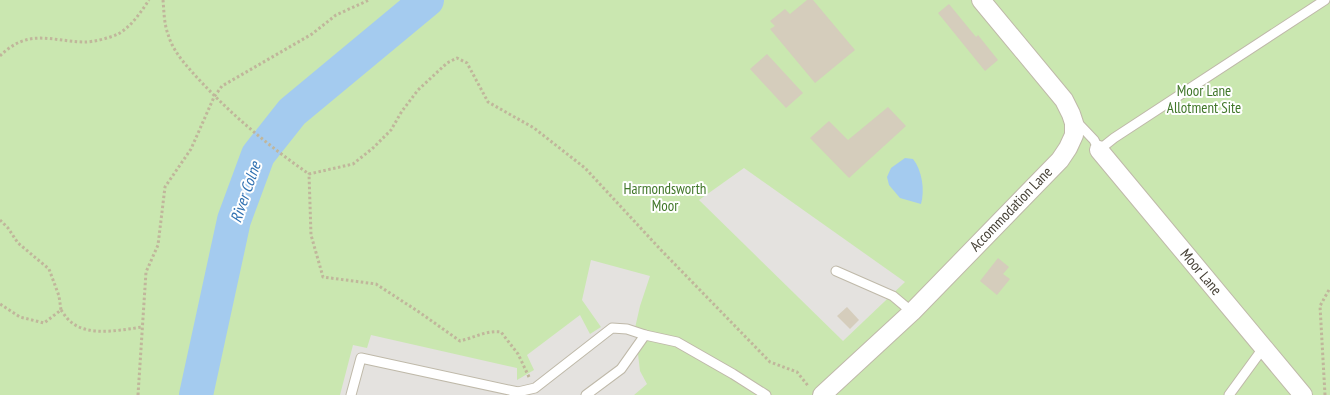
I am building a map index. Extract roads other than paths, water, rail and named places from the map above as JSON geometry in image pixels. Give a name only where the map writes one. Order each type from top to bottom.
[{"type":"street","points":[[981,0],[1064,100],[1073,117]]},
{"type":"street","name":"Accommodation Lane","points":[[816,391],[912,312],[1060,160],[1074,135],[1073,117]]},
{"type":"street","name":"Moor Lane","points":[[1099,150],[1303,395]]},
{"type":"lane","points":[[1073,117],[1094,140],[1099,150],[1114,138],[1325,0]]},
{"type":"lane","points":[[836,271],[893,296],[912,312]]},
{"type":"lane","points":[[350,395],[360,358],[518,392],[534,388],[612,328],[627,329],[677,342],[734,374],[766,395]]},
{"type":"lane","points":[[586,395],[621,369],[645,335]]},
{"type":"lane","points":[[1229,395],[1264,347]]},
{"type":"water","points":[[905,158],[913,159],[921,174],[923,187],[921,204],[900,198],[889,185],[887,177],[891,168]]},
{"type":"waterway","name":"River Colne","points":[[196,395],[234,220],[258,155],[292,112],[427,0]]},
{"type":"park label","name":"Moor Lane Allotment Site","points":[[1204,100]]},
{"type":"park label","name":"Harmondsworth Moor","points":[[665,198]]}]
